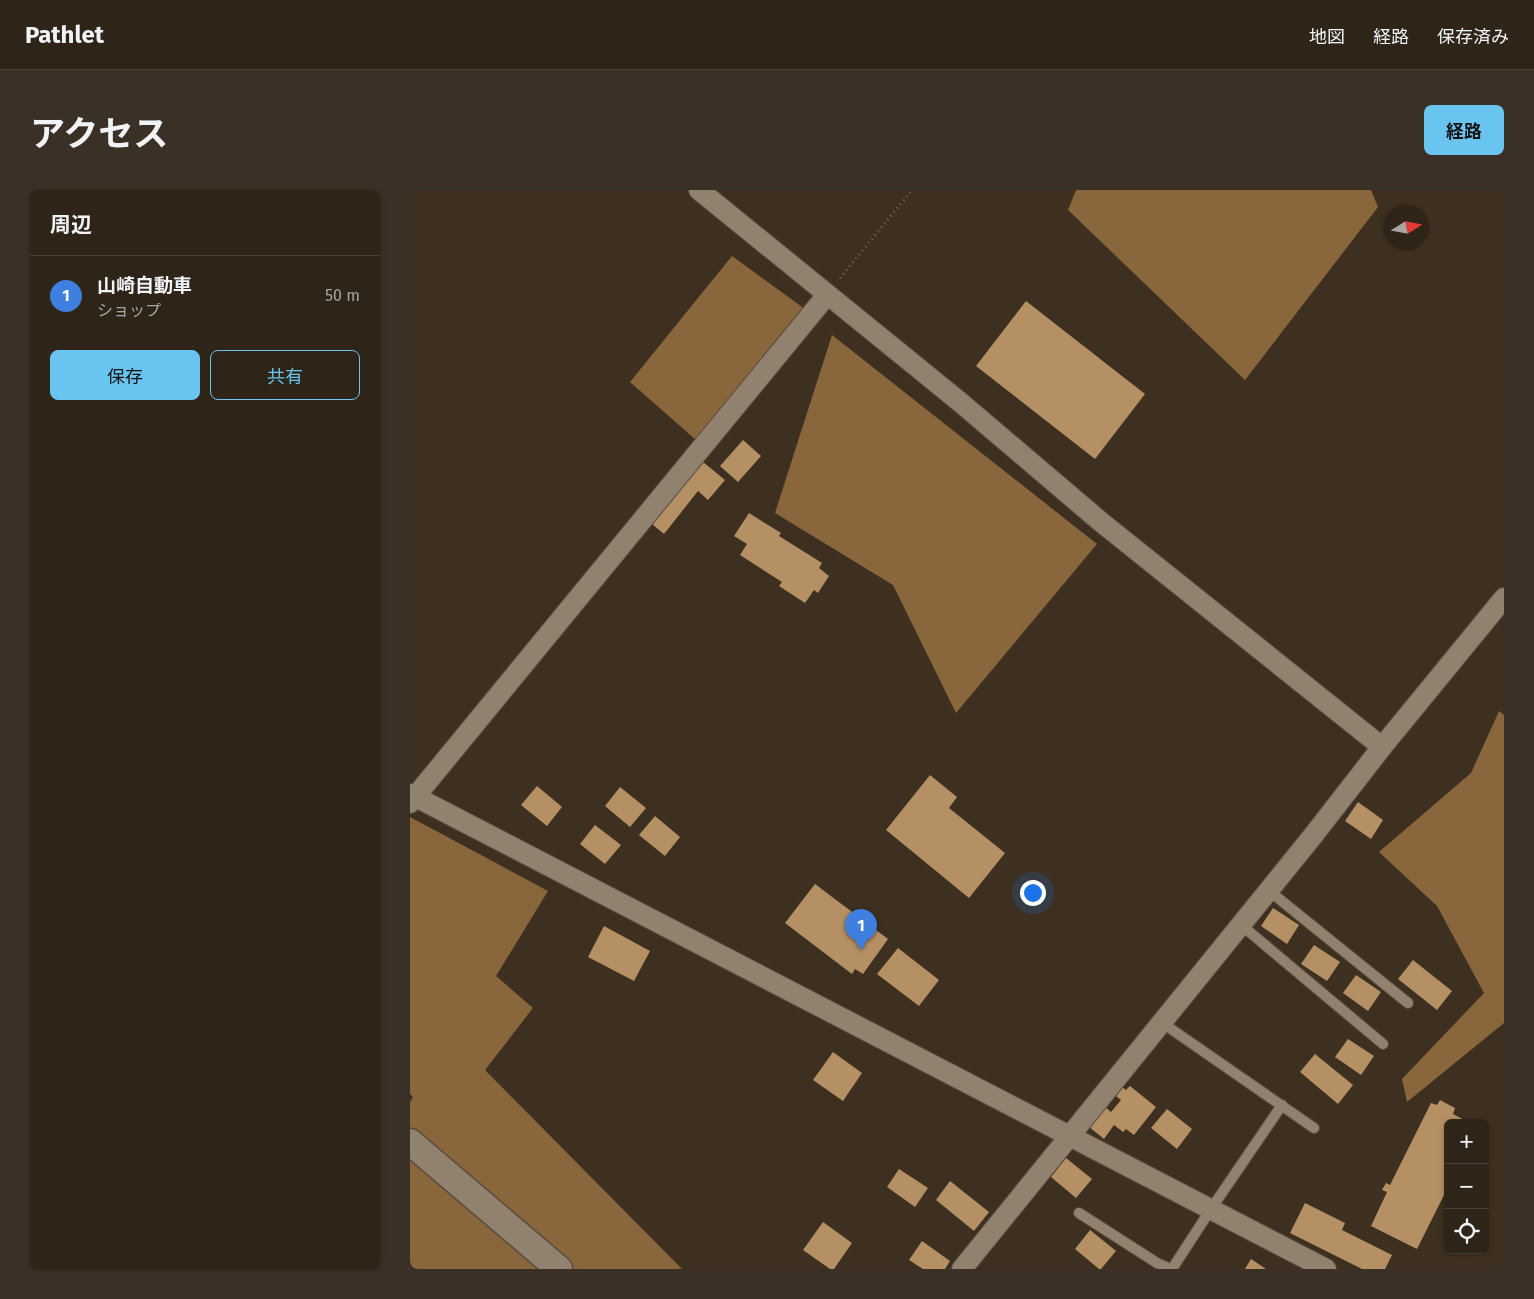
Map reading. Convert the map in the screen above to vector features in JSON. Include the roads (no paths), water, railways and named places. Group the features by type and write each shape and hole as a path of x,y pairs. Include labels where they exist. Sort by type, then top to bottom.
{"street":[{"path":"699,190 960,402 1100,522 1382,747"},
{"path":"826,295 412,798 1070,1135 1326,1269"},
{"path":"962,1269 1504,598"},
{"path":"410,1142 560,1269"}],"lane":[{"path":"1268,890 1408,1003"},
{"path":"1240,924 1383,1044"},
{"path":"1161,1022 1314,1128"},
{"path":"1080,1212 1157,1263 1171,1269 1282,1106"}],"place":[{"name":"山崎自動車","path":"861,950"}]}
